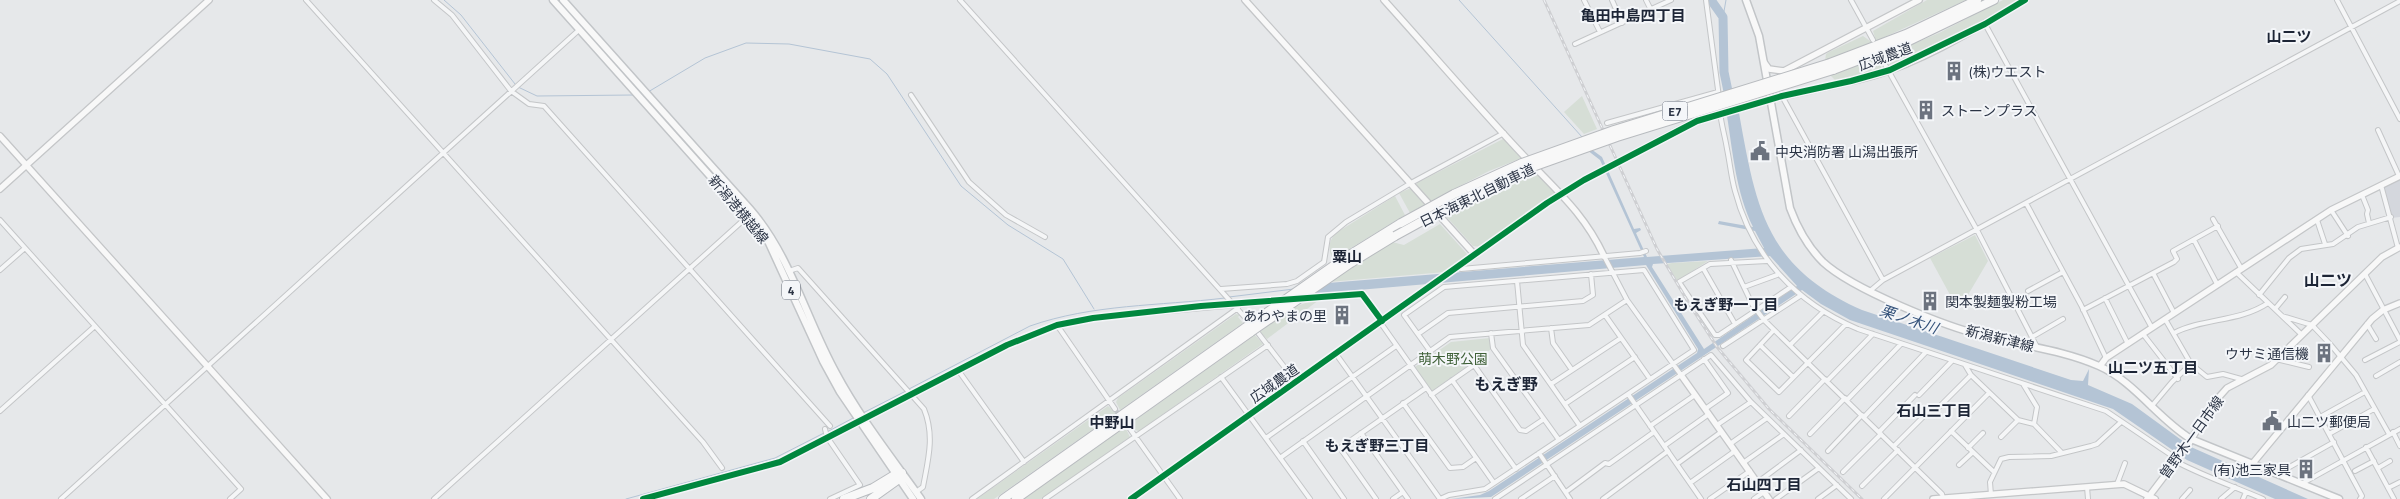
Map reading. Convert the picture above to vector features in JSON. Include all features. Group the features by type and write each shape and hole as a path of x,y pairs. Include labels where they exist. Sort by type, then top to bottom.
{"highway":[{"name":"日本海東北自動車道","path":"1832,67 1977,0"},
{"name":"日本海東北自動車道","path":"1016,499 1249,330 1343,259 1401,223 1525,166 1910,41 1994,0"},
{"name":"日本海東北自動車道","path":"1003,499 1249,330 1351,263 1456,198"},
{"path":"844,499 873,488 899,475"},
{"path":"871,499 899,475"}],"main road":[{"name":"新潟港横越線","path":"553,0 748,216 768,241 823,361 913,499"},
{"name":"新潟港横越線","path":"563,0 752,212 777,246 836,374 861,420"},
{"name":"新潟新津線","path":"1746,0 1754,18 1786,192 1795,222 1813,250 1836,273 1870,291 1963,330 2078,358 2100,366 2123,381 2189,442 2282,474 2338,499"},
{"name":"新潟港横越線","path":"899,475 921,499"}],"street":[{"path":"0,189 209,0"},
{"path":"306,0 704,442 722,468"},
{"path":"434,0 452,15 511,91 529,104 544,106 830,426"},
{"path":"960,0 1222,290 1296,382"},
{"path":"1245,0 1475,255 1584,180 1686,126 1722,113"},
{"path":"1384,0 1583,218 1627,300 1769,499"},
{"path":"1584,0 1600,32"},
{"path":"1612,0 1622,23"},
{"path":"1646,0 1651,10"},
{"path":"1574,44 1671,0"},
{"path":"1706,0 1718,92 1734,189 1747,225 1758,248 1777,274 1792,288 1823,312 1846,324 2106,411 2196,473 2263,499"},
{"path":"1851,0 1873,40"},
{"path":"1763,60 1770,69 1784,71 1919,0"},
{"name":"広域農道","path":"1722,113 1782,96 1851,81 1890,70 1985,24 2025,0"},
{"path":"2337,0 2400,117"},
{"path":"1870,291 1883,280 2400,1"},
{"path":"1985,24 2152,328"},
{"path":"61,499 580,29"},
{"path":"1884,61 1977,230 2037,348"},
{"path":"1607,123 1718,92"},
{"path":"911,94 969,182 1006,215 1045,238"},
{"path":"1782,96 1883,280"},
{"path":"2100,366 2106,358 2331,210 2400,176 2378,130"},
{"path":"1222,290 1287,284 1297,281 1324,262 1328,237 1346,222 1411,183 1504,133"},
{"path":"0,136 327,499"},
{"path":"2381,185 2399,248"},
{"path":"2362,194 2368,210 2366,214 2369,223"},
{"path":"2026,202 2106,358"},
{"path":"2331,210 2348,236"},
{"path":"434,499 748,216"},
{"path":"2260,295 2289,258 2301,249 2333,244 2348,236 2358,227 2391,217"},
{"path":"2213,219 2238,270 2260,295 2302,335"},
{"path":"0,220 241,489 230,499"},
{"path":"2317,220 2325,244"},
{"path":"2083,310 2174,262 2177,259 2173,252 2218,226"},
{"path":"2194,240 2218,284"},
{"path":"0,270 25,248"},
{"name":"曽野木一日市線","path":"2150,498 2189,442 2211,406 2227,388 2271,365 2382,257 2399,248"},
{"path":"1461,269 1646,251"},
{"name":"広域農道","path":"1132,499 1475,255"},
{"path":"1766,259 1710,264 1679,282 1715,335 1792,288"},
{"path":"1731,262 1756,311 1763,319 1946,498"},
{"path":"789,271 798,268 876,357 912,394 924,410 931,430 929,454 923,487 916,492"},
{"path":"1704,268 1735,324"},
{"path":"1336,354 1440,499 1449,495 1480,491 1494,483 1629,396 1650,379 1674,366 1694,350 1644,270 1612,271 1444,287 1404,315 1430,351"},
{"path":"2028,291 2063,272"},
{"path":"2153,273 2174,313"},
{"path":"1418,334 1448,313 1583,301 1593,295 1591,274"},
{"path":"1744,287 1777,274"},
{"path":"2365,274 2400,341 2365,360"},
{"path":"1517,281 1523,345 1580,426"},
{"path":"643,499 780,462 1007,345 1056,325 1093,318 1362,294 1396,346 1494,483"},
{"path":"1723,346 1799,294"},
{"path":"2275,309 2285,297"},
{"path":"2105,298 2128,344"},
{"path":"1280,458 1450,337 1589,325 1627,300"},
{"path":"2174,334 2187,326 2213,322 2260,308 2268,302"},
{"path":"2253,463 2367,324 2383,310 2400,303"},
{"path":"972,499 1110,401 1235,305"},
{"path":"1790,345 1823,312"},
{"path":"1605,316 1650,379"},
{"path":"2282,316 2312,325 2341,356 2356,375 2374,409 2400,446"},
{"path":"2032,337 2063,319"},
{"path":"2165,319 2192,364 2207,377 2223,374 2241,379"},
{"path":"1774,330 1746,360 1779,392 1846,324"},
{"path":"2367,324 2376,339"},
{"path":"1056,325 1115,409"},
{"path":"0,411 95,326"},
{"path":"1551,328 1553,343 1572,370"},
{"path":"1491,333 1493,348 1559,440"},
{"path":"1789,416 1873,334"},
{"path":"2143,334 2178,379"},
{"path":"1551,384 1621,338"},
{"path":"1810,434 1902,344"},
{"path":"1047,498 1268,345"},
{"path":"1760,345 1793,378"},
{"path":"1266,438 1396,346"},
{"path":"1828,451 1926,352"},
{"path":"1495,499 1711,355 1751,402 1851,499"},
{"path":"1565,404 1635,357"},
{"path":"1664,446 1728,393 1704,359"},
{"path":"2276,359 2309,367"},
{"path":"1843,472 1952,361"},
{"path":"2376,376 2400,362"},
{"path":"2151,407 2192,364"},
{"path":"1431,395 1474,365 1520,430 1526,431 1544,419"},
{"path":"1965,365 1971,375 2018,420 2034,424 2060,452"},
{"path":"958,370 1024,462"},
{"path":"1894,446 1931,409 1934,412 1971,375"},
{"path":"1221,377 1310,499"},
{"path":"1452,380 1516,469"},
{"path":"2023,384 2037,407 2034,424"},
{"path":"1376,499 1340,448 1426,388"},
{"path":"2320,417 2365,392"},
{"path":"1884,499 1989,393"},
{"path":"1650,426 1695,395"},
{"path":"2308,395 2362,496 2360,499"},
{"path":"1629,396 1701,499"},
{"path":"1717,425 1751,402"},
{"path":"1403,403 1450,468 1463,467 1476,458"},
{"path":"2329,434 2374,409"},
{"path":"1730,444 1767,418"},
{"path":"2001,437 2018,420"},
{"path":"1989,495 1990,482 2001,459 2009,457 2051,456 2060,452 2097,444 2121,422"},
{"path":"2303,483 2400,428"},
{"path":"825,429 827,437 860,484 830,499"},
{"path":"1130,429 1180,499"},
{"path":"1951,431 1994,472"},
{"path":"1562,499 1654,432"},
{"path":"1677,464 1722,432"},
{"path":"1361,433 1408,499"},
{"path":"1968,448 1982,433"},
{"path":"1743,463 1784,434"},
{"path":"1303,441 1344,499"},
{"path":"2282,474 2286,469 2334,442"},
{"path":"2366,447 2394,499"},
{"path":"1758,482 1801,450"},
{"path":"1862,486 1898,450"},
{"path":"1602,499 1668,451"},
{"path":"1690,483 1735,451"},
{"path":"1959,465 1972,452"},
{"path":"1540,455 1568,495"},
{"path":"2355,471 2374,461"},
{"path":"2378,468 2390,461"},
{"path":"2117,484 2125,463"},
{"path":"1776,499 1819,468"},
{"path":"1710,499 1750,472"},
{"path":"1521,499 1555,476"},
{"path":"2388,488 2400,482"},
{"path":"1933,499 2117,484 2129,485 2150,498"},
{"path":"1818,499 1837,485"},
{"path":"2087,487 2088,499"},
{"path":"2221,499 2235,487"},
{"path":"2182,499 2190,490"},
{"path":"1393,499 1403,492"},
{"path":"1754,499 1764,492"},
{"path":"2243,499 2246,492"},
{"path":"1842,499 1847,495"},
{"path":"1980,499 1989,495"}],"shaded area":[{"path":"2400,179 2400,217 2391,218 2383,188"}],"green space":[{"path":"1927,0 1966,0 1876,41 1873,31"},
{"path":"2003,0 2023,0 1954,39 1935,46 1896,66 1890,66 1883,57 1939,33"},
{"path":"1863,36 1873,43 1825,61 1826,54 1829,52"},
{"path":"1881,58 1886,66 1882,66 1878,73 1837,82 1830,75"},
{"path":"1582,96 1597,129 1584,134 1564,112"},
{"path":"1505,138 1522,158 1489,171 1431,201 1417,186 1417,183"},
{"path":"1533,171 1557,193 1481,247 1473,246 1444,214 1459,204"},
{"path":"1411,188 1426,204 1410,213 1399,193"},
{"path":"1395,196 1405,215 1333,259 1330,246 1331,239 1336,233"},
{"path":"1440,224 1467,254 1466,258 1445,272 1329,282 1392,242 1404,245"},
{"path":"1975,235 1988,261 1965,300 1955,304 1930,258"},
{"path":"1708,261 1677,281 1667,264 1672,263"},
{"path":"1319,300 1267,339 1260,332 1295,307"},
{"path":"1236,314 1240,315 1238,317 1243,323 1120,410 1116,402 1118,398"},
{"path":"1255,335 1263,344 1139,431 1135,430 1130,424"},
{"name":"萌木野公園","path":"1490,338 1490,350 1432,391 1415,367 1451,342"},
{"path":"1108,406 1116,413 994,499 977,499"},
{"path":"1125,427 1130,437 1041,499 1024,499"}],"water":[{"path":"1739,113 1752,177 1770,231 1785,254 1804,274 1830,293 1862,310 2071,380 2083,381 2089,369 2088,385 2132,404 2191,447 2308,499 2275,499 2187,460 2113,409 1850,320 1821,304 1802,290 1491,497 1451,499 1480,495 1489,491 1697,353 1698,349 1646,265 1312,294 1328,283 1644,257 1600,160 1587,150 1591,149 1602,157 1634,229 1640,228 1641,230 1636,233 1647,257 1764,248 1755,231 1718,224 1719,221 1753,227 1739,187 1727,116","holes":["1770,256 1797,286 1704,349 1652,267 1653,264"]}],"waterway":[{"path":"444,0 461,15 515,84"},
{"path":"1459,0 1582,137"},
{"name":"栗ノ木川","path":"1711,0 1723,17 1724,72 1735,125"},
{"path":"1723,17 1726,0"},
{"path":"648,92 705,58 746,43 789,44 870,59 887,74 961,186 1008,225 1063,259 1094,309"},
{"path":"518,87 537,96 634,95"},
{"path":"1229,297 1294,289"},
{"path":"909,389 1030,326 1054,319 1078,313 1126,307 1225,298"},
{"path":"863,413 906,391"},
{"path":"827,432 855,417"},
{"path":"626,499 775,458 824,433"}],"tunnel":[{"path":"1115,409 1130,429"}],"railway":[{"path":"1544,0 1657,249 1688,302 1717,347 1769,409 1862,499"}],"cycle path":[{"path":"1131,499 1547,203 1584,180 1697,121 1782,96 1851,81 1890,70 1985,24 2025,0"},
{"path":"643,499 780,462 1007,345 1057,325 1093,318 1201,306 1362,294 1382,321"}],"place":[{"name":"(株)ウエスト","path":"1954,71"},
{"name":"ストーンプラス","path":"1926,110"},
{"name":"中央消防署 山潟出張所","path":"1760,151"},
{"name":"関本製麺製粉工場","path":"1930,301"},
{"name":"あわやまの里","path":"1342,315"},
{"name":"ウサミ通信機","path":"2324,353"},
{"name":"山二ツ郵便局","path":"2272,421"},
{"name":"(有)池三家具","path":"2306,469"}],"district":[{"name":"亀田中島四丁目","path":"1633,15"},
{"name":"山二ツ","path":"2289,36"},
{"name":"粟山","path":"1347,256"},
{"name":"山二ツ","path":"2328,280"},
{"name":"もえぎ野一丁目","path":"1726,304"},
{"name":"山二ツ五丁目","path":"2153,367"},
{"name":"もえぎ野","path":"1506,384"},
{"name":"石山三丁目","path":"1934,410"},
{"name":"中野山","path":"1112,422"},
{"name":"もえぎ野三丁目","path":"1377,445"},
{"name":"石山四丁目","path":"1764,484"}]}
